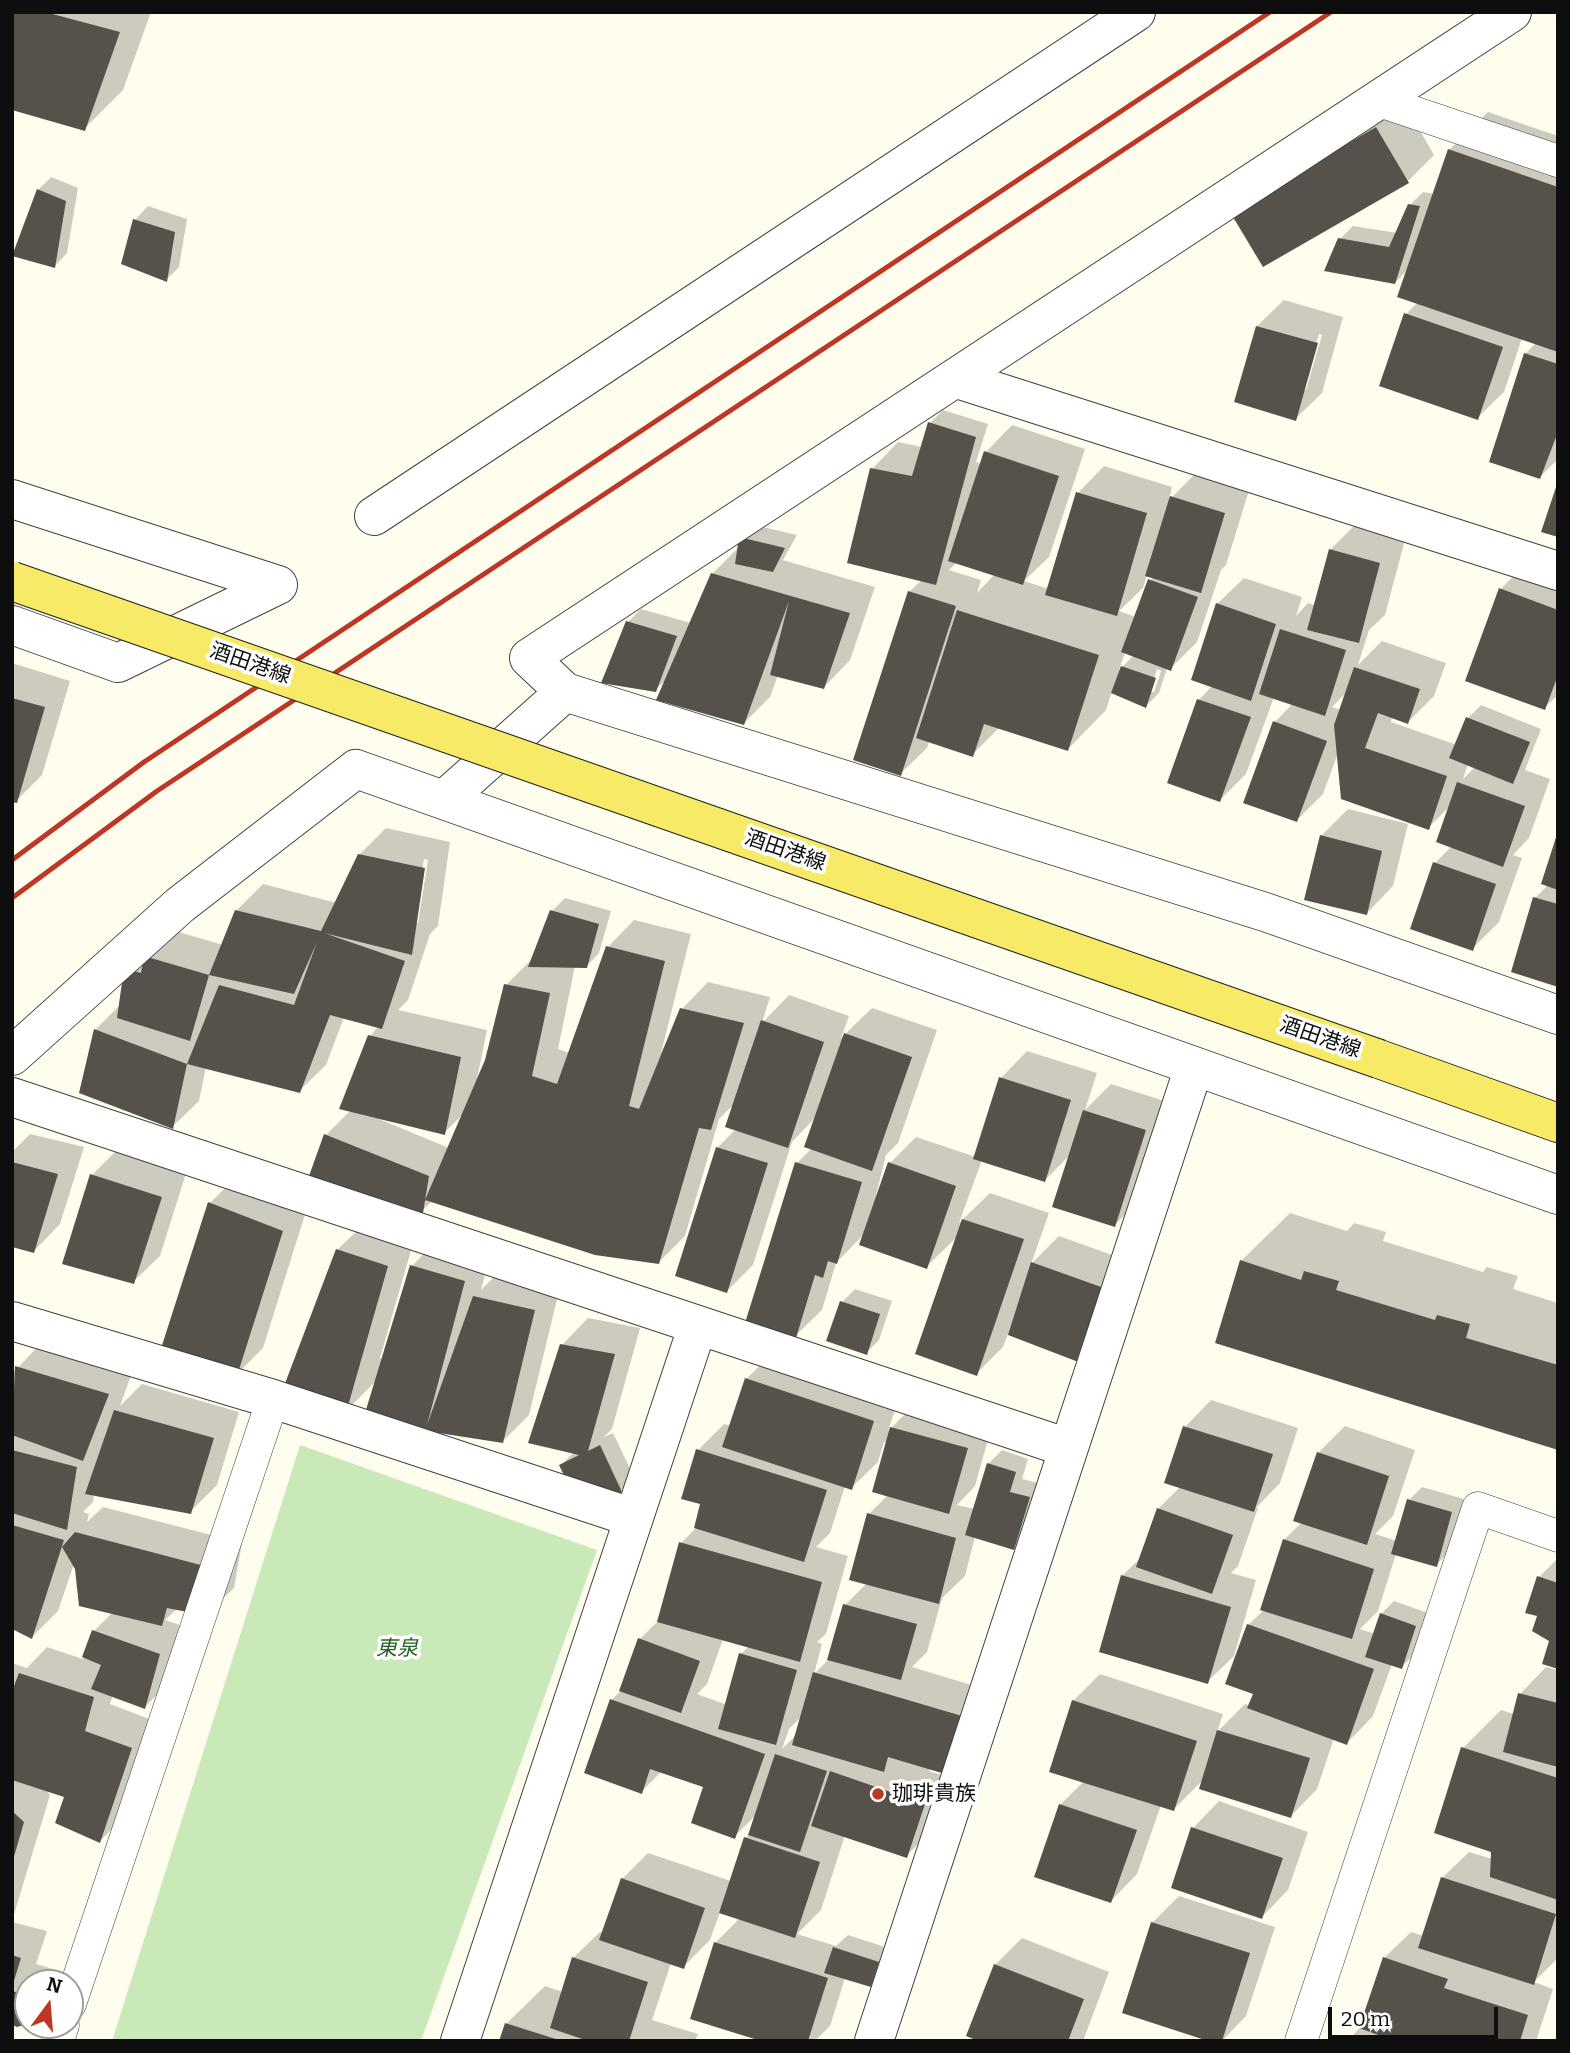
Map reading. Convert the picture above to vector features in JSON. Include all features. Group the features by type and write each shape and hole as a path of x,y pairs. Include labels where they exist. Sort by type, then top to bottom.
{"main road":[{"name":"酒田港線","path":"12,581 1558,1123"}],"street":[{"path":"374,516 1136,12"},
{"path":"1512,12 957,379 528,657 565,692 1265,912 1558,1015"},
{"path":"957,379 1558,571"},
{"path":"12,499 278,585 118,663 12,625"},
{"path":"445,799 565,692"},
{"path":"12,1056 180,905 356,769 1558,1195"},
{"path":"874,2041 1194,1067"},
{"path":"12,1097 1069,1448"},
{"path":"12,1321 273,1399 634,1518"},
{"path":"460,2041 698,1325"}],"lane":[{"path":"1380,101 1558,161"},
{"path":"82,1969 273,1399"},
{"path":"1301,2041 1478,1508 1558,1536"}],"green space":[{"name":"東泉","path":"300,1445 597,1550 421,2041 112,2041"}],"building":[{"path":"12,12 45,12 120,32 85,131 12,110"},
{"path":"1376,127 1409,183 1263,267 1230,212"},
{"path":"1448,149 1558,187 1558,352 1397,297"},
{"path":"37,189 66,201 55,268 12,256"},
{"path":"1408,204 1420,206 1395,284 1324,271 1338,238 1389,247"},
{"path":"133,219 175,232 167,282 121,264"},
{"path":"1404,313 1503,347 1478,420 1379,386"},
{"path":"1256,326 1318,343 1296,421 1234,402"},
{"path":"1524,353 1558,364 1558,432 1540,479 1489,462"},
{"path":"928,422 976,437 936,585 847,563 870,468 912,476"},
{"path":"984,451 1059,476 1023,585 948,561"},
{"path":"1558,484 1558,537 1541,532"},
{"path":"1076,492 1147,513 1117,616 1045,595"},
{"path":"1170,496 1225,513 1201,593 1145,576"},
{"path":"739,537 785,548 773,572 735,564"},
{"path":"1329,549 1380,563 1359,643 1307,630"},
{"path":"711,573 850,613 824,689 770,675 789,601 744,725 656,700"},
{"path":"1148,579 1198,597 1171,671 1121,652"},
{"path":"1499,588 1558,610 1558,675 1545,710 1465,681"},
{"path":"908,591 956,606 901,776 853,760"},
{"path":"1216,603 1276,624 1251,701 1191,680"},
{"path":"957,610 1099,655 1068,751 984,724 973,757 916,738"},
{"path":"626,621 677,636 656,692 601,683"},
{"path":"1280,629 1346,650 1325,716 1259,694"},
{"path":"1121,666 1156,678 1146,708 1111,693"},
{"path":"1354,667 1420,689 1408,724 1378,713 1365,748 1447,776 1429,830 1341,799 1334,725"},
{"path":"12,698 45,707 17,803 12,802"},
{"path":"1197,699 1251,717 1220,802 1167,783"},
{"path":"1466,717 1530,742 1513,784 1449,758"},
{"path":"1273,721 1327,741 1297,822 1243,803"},
{"path":"1457,782 1525,806 1503,867 1436,842"},
{"path":"1558,831 1558,890 1541,884"},
{"path":"1320,835 1382,851 1367,915 1304,900"},
{"path":"358,854 425,868 412,955 324,933 405,961 382,1029 330,1015 300,1093 187,1064 219,985 294,1005 317,942 294,994 209,975 235,910 321,931"},
{"path":"1433,862 1496,884 1473,951 1410,929"},
{"path":"1533,897 1558,904 1558,987 1511,972"},
{"path":"550,910 599,924 587,968 528,967"},
{"path":"606,946 665,961 629,1106 639,1109 680,1008 744,1023 711,1130 699,1128 659,1264 595,1255 425,1200 485,1060 504,984 550,993 532,1076 557,1084"},
{"path":"144,956 209,975 190,1041 117,1018 124,968 141,973"},
{"path":"761,1020 824,1042 788,1148 725,1127"},
{"path":"94,1029 187,1064 173,1129 79,1093"},
{"path":"844,1033 912,1057 872,1171 804,1147"},
{"path":"368,1035 461,1057 445,1135 339,1109"},
{"path":"999,1077 1071,1100 1045,1182 973,1159"},
{"path":"1083,1110 1146,1130 1115,1227 1052,1207"},
{"path":"324,1134 429,1176 423,1213 309,1176"},
{"path":"716,1147 768,1163 727,1293 675,1276"},
{"path":"12,1162 58,1174 34,1253 12,1247"},
{"path":"795,1162 862,1182 837,1264 828,1261 823,1278 815,1275 796,1338 745,1323"},
{"path":"888,1162 956,1186 927,1269 859,1245"},
{"path":"90,1174 162,1197 134,1284 62,1264"},
{"path":"208,1202 283,1231 237,1376 156,1364"},
{"path":"962,1219 1024,1239 977,1376 915,1354"},
{"path":"336,1249 388,1266 346,1413 281,1394"},
{"path":"1240,1260 1301,1280 1304,1271 1339,1281 1336,1290 1435,1320 1437,1315 1470,1324 1466,1338 1558,1365 1558,1450 1215,1343"},
{"path":"1031,1262 1104,1288 1081,1363 1008,1335"},
{"path":"410,1265 465,1281 427,1425 473,1296 535,1310 503,1443 426,1431 365,1413"},
{"path":"840,1301 880,1314 867,1355 826,1341"},
{"path":"560,1344 615,1354 588,1451 600,1445 622,1492 582,1512 559,1465 579,1455 528,1443"},
{"path":"15,1366 109,1394 83,1461 12,1435"},
{"path":"745,1378 874,1421 852,1490 722,1447"},
{"path":"114,1410 214,1438 191,1514 85,1494"},
{"path":"1183,1426 1273,1454 1254,1512 1164,1483"},
{"path":"890,1427 968,1448 949,1514 872,1492"},
{"path":"696,1449 827,1490 804,1562 694,1528 700,1504 681,1499"},
{"path":"12,1450 77,1467 67,1530 12,1513"},
{"path":"1317,1452 1389,1476 1367,1545 1293,1521"},
{"path":"987,1463 1016,1472 1010,1492 1030,1497 1014,1550 965,1535"},
{"path":"1407,1499 1452,1512 1437,1567 1391,1554"},
{"path":"1157,1508 1233,1535 1212,1594 1136,1567"},
{"path":"867,1513 956,1538 939,1604 849,1580"},
{"path":"12,1525 64,1540 32,1639 12,1629"},
{"path":"75,1532 216,1569 208,1616 167,1608 162,1626 79,1606 75,1569 62,1547"},
{"path":"1283,1539 1374,1569 1352,1639 1260,1610"},
{"path":"679,1542 822,1582 800,1662 657,1622"},
{"path":"1121,1575 1231,1607 1208,1684 1099,1652"},
{"path":"1537,1576 1558,1583 1558,1669 1542,1664 1549,1641 1532,1631 1537,1616 1525,1613"},
{"path":"843,1604 917,1624 901,1680 827,1660"},
{"path":"1380,1613 1416,1626 1402,1669 1365,1657"},
{"path":"1247,1624 1374,1669 1347,1745 1247,1708 1253,1694 1225,1684"},
{"path":"92,1630 160,1654 145,1709 91,1689 101,1665 82,1657"},
{"path":"638,1638 700,1661 681,1713 619,1691"},
{"path":"739,1653 797,1670 776,1745 718,1729"},
{"path":"813,1672 962,1716 945,1774 888,1757 884,1772 792,1745"},
{"path":"19,1673 94,1697 85,1731 132,1748 100,1843 55,1823 64,1797 12,1780 12,1691"},
{"path":"1518,1693 1558,1703 1558,1767 1503,1752"},
{"path":"610,1699 765,1754 735,1839 691,1823 703,1787 650,1769 642,1794 584,1773"},
{"path":"1072,1700 1197,1741 1174,1811 1049,1772"},
{"path":"1217,1730 1310,1758 1291,1818 1199,1789"},
{"path":"1461,1747 1558,1778 1558,1900 1490,1877 1491,1852 1434,1833"},
{"path":"775,1754 827,1771 800,1852 748,1835"},
{"path":"830,1771 925,1804 907,1858 811,1826"},
{"path":"1059,1804 1137,1830 1111,1903 1034,1877"},
{"path":"12,1811 24,1822 13,1860 12,1860"},
{"path":"1191,1827 1283,1858 1262,1919 1171,1888"},
{"path":"744,1837 820,1862 795,1938 719,1913"},
{"path":"1441,1877 1556,1914 1534,1985 1418,1948"},
{"path":"621,1878 705,1908 684,1969 599,1940"},
{"path":"1151,1922 1250,1953 1222,2041 1208,2041 1122,2013"},
{"path":"714,1942 828,1978 808,2041 761,2041 690,2019"},
{"path":"833,1947 879,1962 871,1987 824,1973"},
{"path":"12,1955 21,1958 18,1969 14,1969 12,1983"},
{"path":"572,1957 648,1982 629,2041 588,2041 550,2028"},
{"path":"1383,1957 1448,1979 1444,1988 1528,2015 1520,2041 1395,2041 1359,2028"},
{"path":"994,1964 1084,1999 1068,2041 978,2041 966,2036"},
{"path":"12,1991 14,2026 12,2025"},
{"path":"505,2023 559,2040 499,2041"}],"railway":[{"path":"12,860 144,762 1270,12"},
{"path":"12,898 157,791 1331,12"}],"place":[{"name":"珈琲貴族","path":"878,1794"}]}
